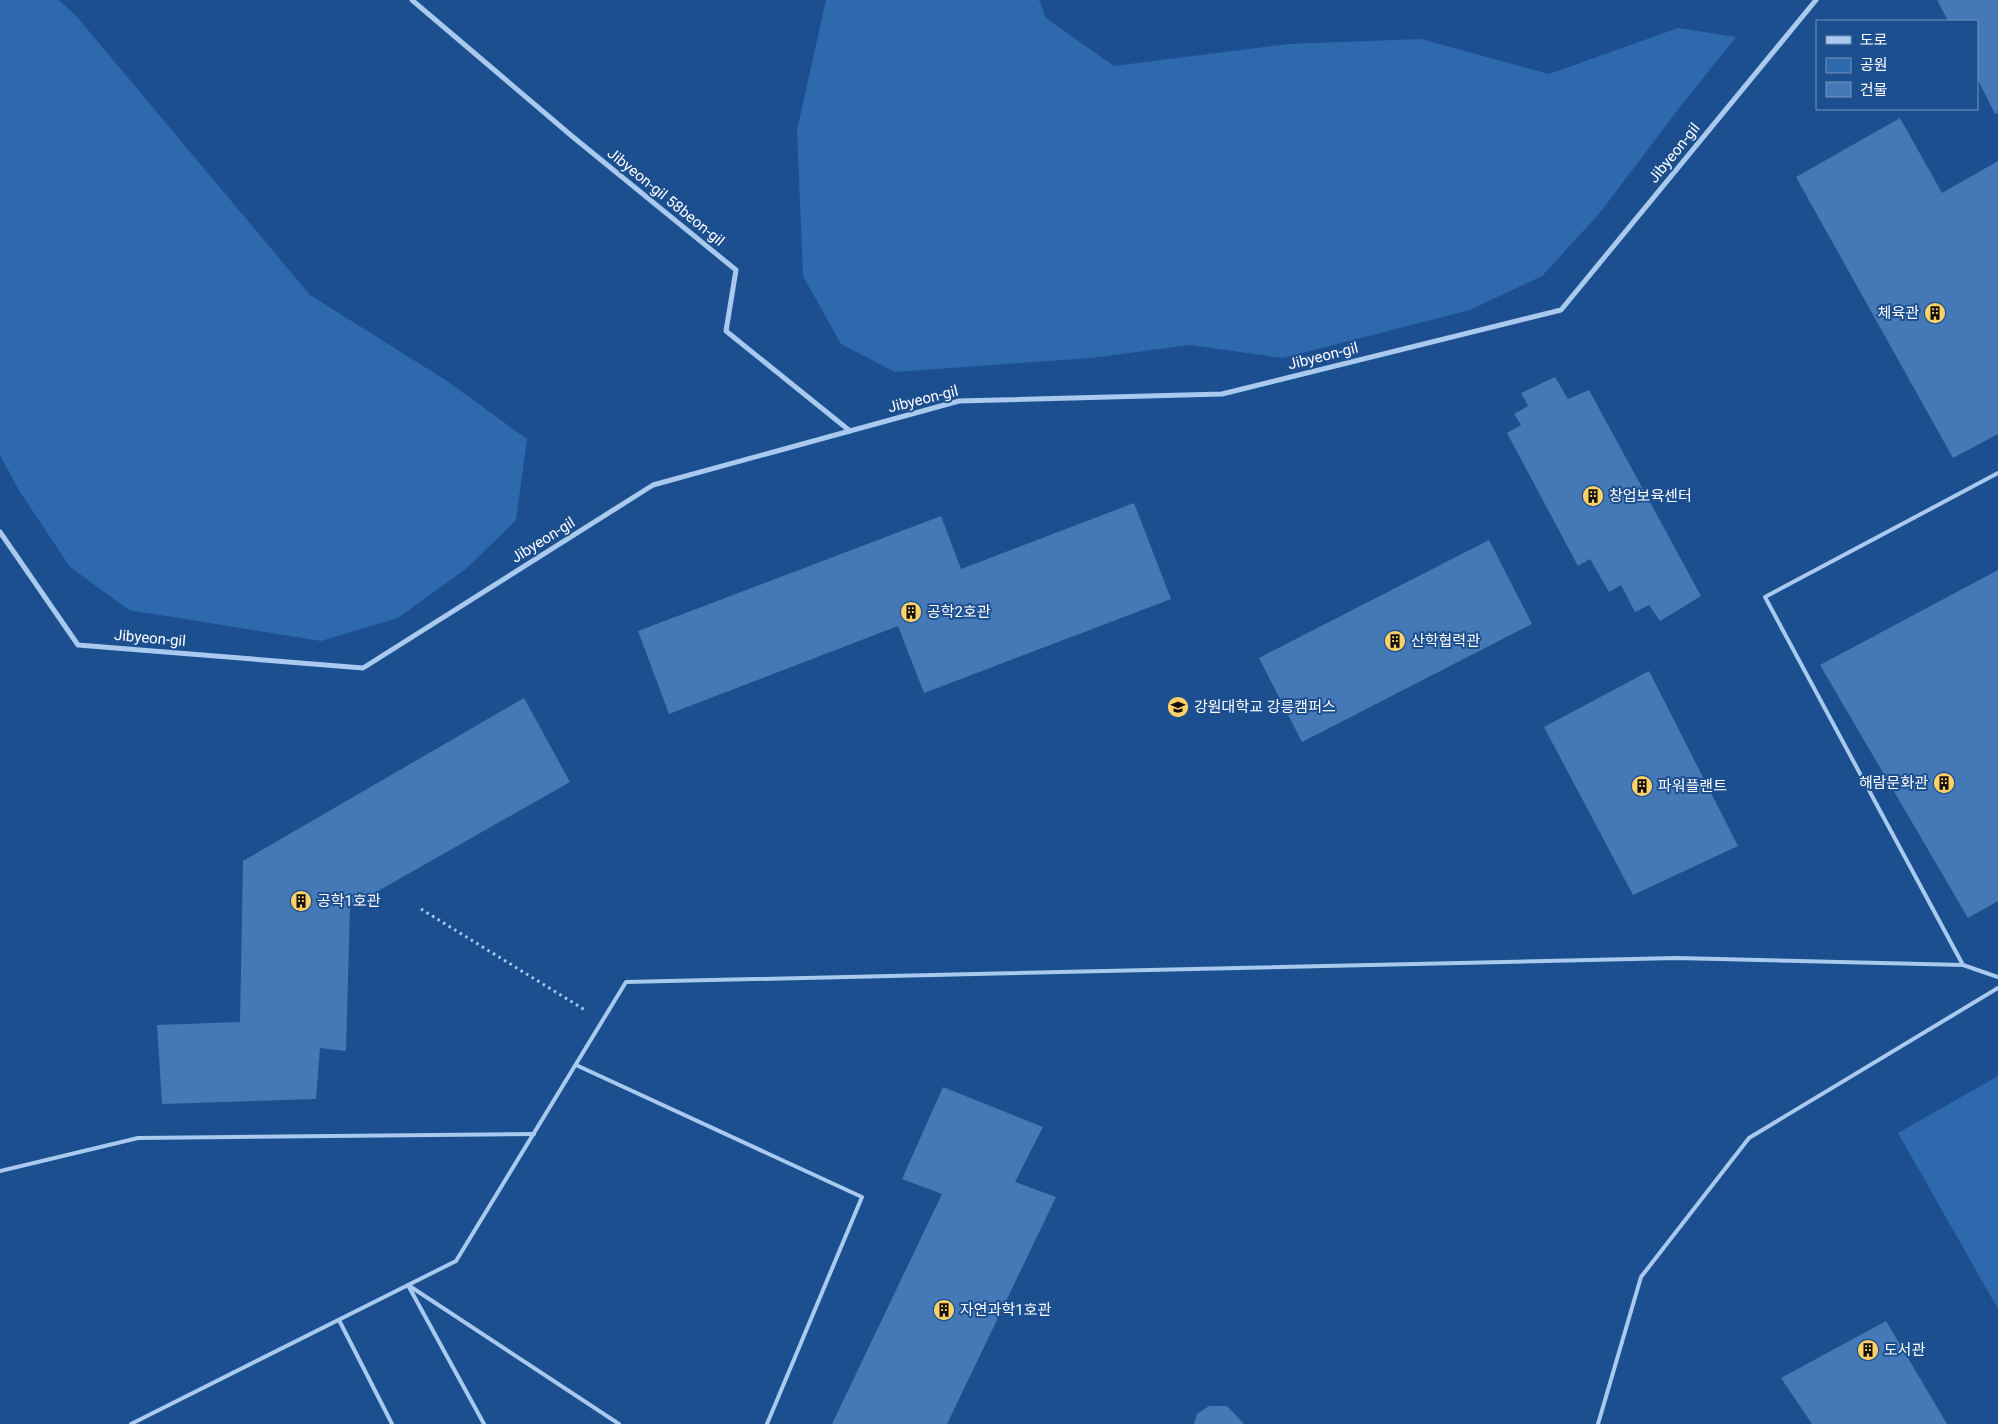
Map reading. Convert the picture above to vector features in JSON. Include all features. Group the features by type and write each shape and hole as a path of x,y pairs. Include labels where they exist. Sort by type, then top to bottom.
{"street":[{"name":"Jibyeon-gil 58beon-gil","path":"412,0 573,137 736,270 726,331 850,431"},
{"name":"Jibyeon-gil","path":"0,532 78,644 364,668 653,485 959,401 1222,394 1561,310 1816,0"}],"lane":[{"path":"1963,965 1765,598 1998,474"},
{"path":"132,1424 456,1262 626,982 1676,958 1963,965 1998,977"},
{"path":"1598,1424 1641,1277 1749,1138 1998,988"},
{"path":"576,1065 862,1197 766,1424"},
{"path":"0,1171 138,1138 534,1134"},
{"path":"408,1285 484,1424"},
{"path":"408,1285 619,1424"},
{"path":"339,1320 392,1424"}],"path":[{"path":"421,909 602,1021"}],"green space":[{"path":"0,0 59,0 77,17 310,295 447,381 527,439 516,520 467,568 398,618 321,641 129,610 70,567 20,492 0,455"},
{"path":"826,0 1039,0 1046,18 1114,66 1288,44 1421,39 1549,74 1678,28 1736,37 1599,214 1542,276 1470,310 1283,358 1190,345 1091,358 895,372 841,344 803,276 797,130"},
{"path":"1998,1076 1998,1309 1898,1133"}],"building":[{"path":"1937,0 1998,0 1998,113 1995,114 1978,80 1978,20 1947,20"},
{"name":"체육관","path":"1900,118 1942,193 1998,161 1998,434 1953,458 1796,177"},
{"name":"창업보육센터","path":"1555,377 1568,399 1589,390 1701,596 1660,621 1649,605 1635,612 1621,585 1609,592 1590,559 1578,566 1507,433 1521,425 1514,414 1528,406 1521,393"},
{"name":"공학2호관","path":"1134,503 1171,599 924,693 898,626 669,714 638,631 941,516 961,569"},
{"name":"산학협력관","path":"1489,540 1532,624 1302,742 1259,658"},
{"name":"해람문화관","path":"1998,570 1998,901 1968,918 1820,665"},
{"name":"파워플랜트","path":"1649,671 1738,846 1633,895 1544,727"},
{"name":"공학1호관","path":"524,698 570,782 350,907 346,1051 320,1048 316,1099 162,1104 157,1025 240,1022 243,861"},
{"name":"자연과학1호관","path":"943,1087 1043,1127 1015,1182 1056,1197 947,1424 832,1424 942,1194 902,1179"},
{"name":"도서관","path":"1886,1321 1947,1424 1812,1424 1781,1378"},
{"path":"1209,1406 1227,1406 1244,1424 1194,1424 1197,1414"}],"place":[{"name":"체육관","path":"1935,313"},
{"name":"창업보육센터","path":"1593,496"},
{"name":"공학2호관","path":"911,612"},
{"name":"산학협력관","path":"1395,641"},
{"name":"강원대학교 강릉캠퍼스","path":"1178,707"},
{"name":"해람문화관","path":"1944,783"},
{"name":"파워플랜트","path":"1642,786"},
{"name":"공학1호관","path":"301,901"},
{"name":"자연과학1호관","path":"944,1310"},
{"name":"도서관","path":"1868,1350"}]}
